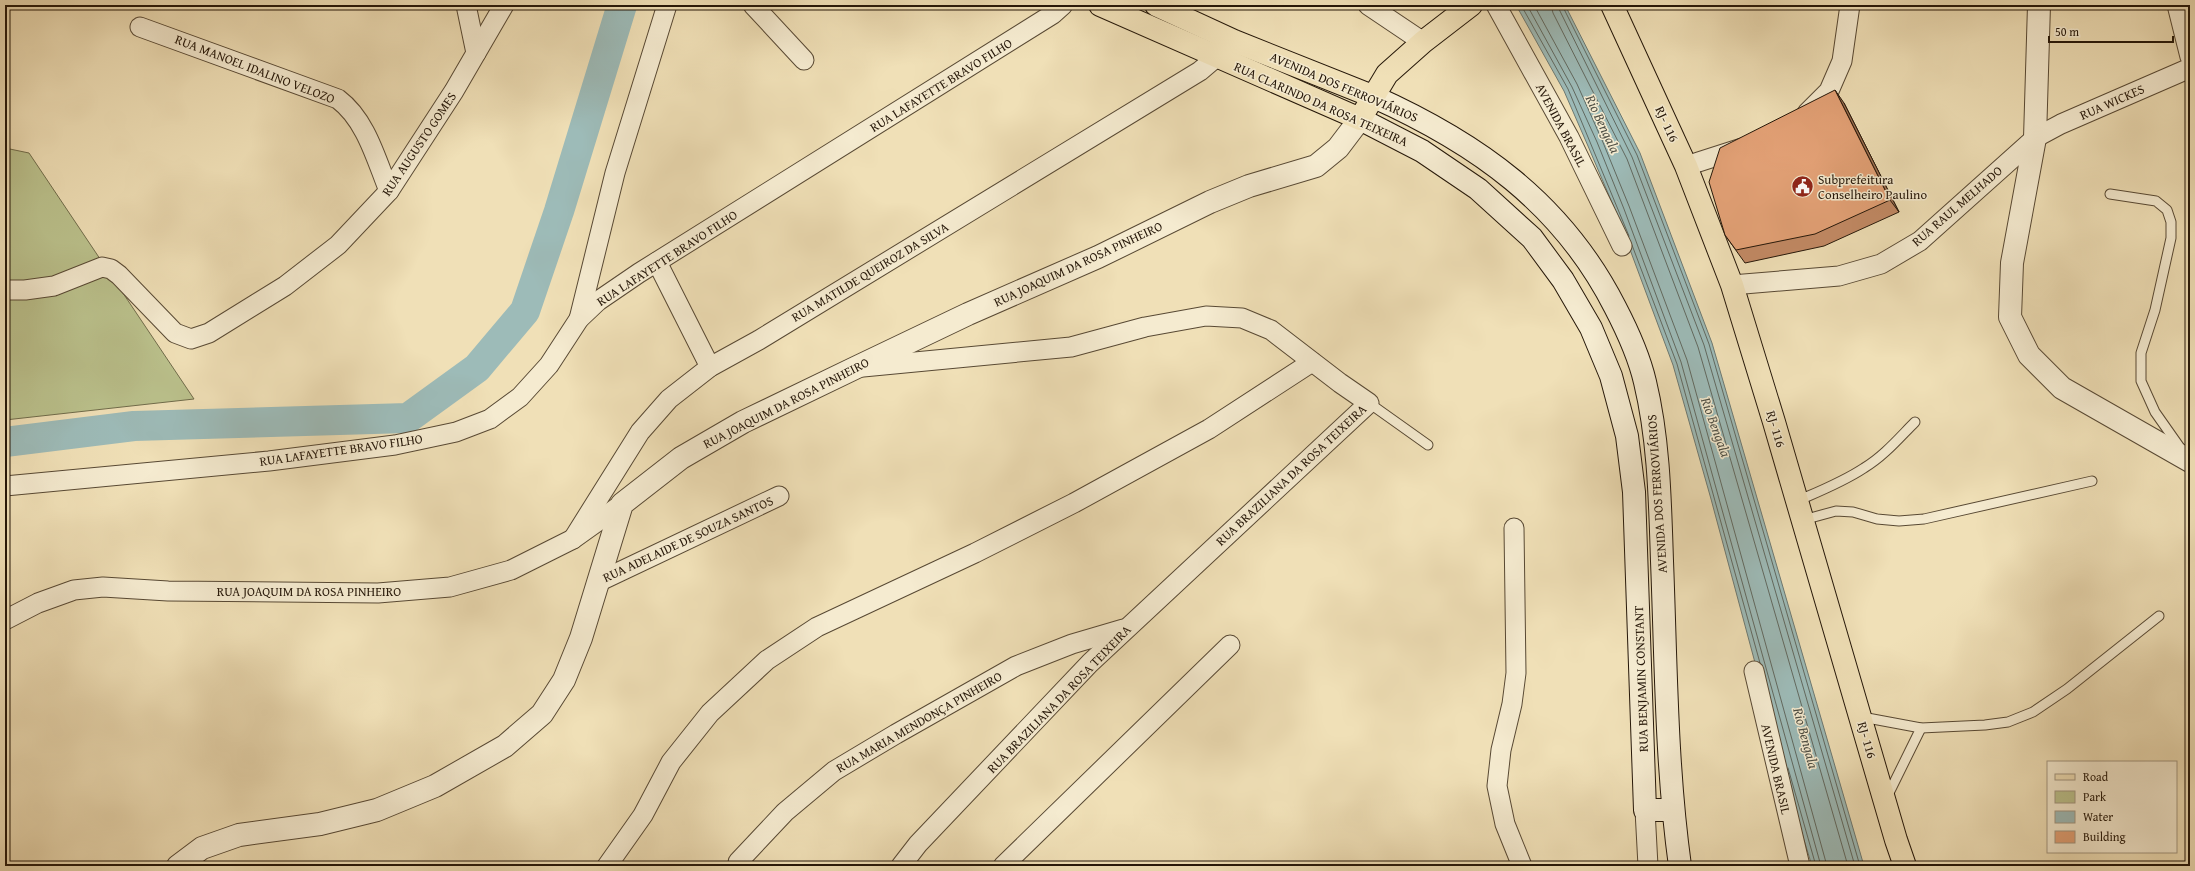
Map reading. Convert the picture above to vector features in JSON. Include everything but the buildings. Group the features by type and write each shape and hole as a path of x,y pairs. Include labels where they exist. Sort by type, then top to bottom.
{"main road":[{"name":"RUA CLARINDO DA ROSA TEIXEIRA","path":"1100,5 1360,119"},
{"name":"AVENIDA DOS FERROVIÁRIOS","path":"1156,5 1234,40 1372,96"},
{"path":"1360,119 1372,96 1387,74 1423,42 1471,5"},
{"name":"RJ- 116","path":"1612,5 1686,166 1732,285 1800,511 1884,801 1905,866"}],"street":[{"path":"466,5 476,53"},
{"name":"RUA AUGUSTO GOMES","path":"5,290 25,290 54,286 102,267 111,269 175,332 191,339 209,333 285,286 338,245 389,191 454,92 504,5"},
{"path":"579,319 615,173 667,5"},
{"path":"753,5 804,60"},
{"name":"RUA LAFAYETTE BRAVO FILHO","path":"5,486 269,461 395,445 456,432 490,420 520,397 549,365 579,319 598,301 657,262 1053,14 1063,5"},
{"path":"1368,5 1423,42"},
{"name":"AVENIDA BRASIL","path":"1496,5 1569,137 1622,246"},
{"path":"1791,124 1803,117 1829,91 1842,61 1850,5"},
{"path":"2039,5 2035,138 2012,263 2010,318 2029,355 2062,388 2189,460"},
{"path":"2177,5 2190,57"},
{"name":"RUA MANOEL IDALINO VELOZO","path":"140,26 338,99 350,108 359,121 389,191"},
{"name":"RUA MATILDE QUEIROZ DA SILVA","path":"572,539 640,432 668,399 710,367 847,286 1200,71 1234,40"},
{"name":"RUA WICKES","path":"2035,138 2061,124 2190,68"},
{"name":"AVENIDA DOS FERROVIÁRIOS","path":"1372,96 1416,117 1452,138 1491,163 1523,187 1550,213 1582,252 1604,286 1626,329 1645,380 1653,425 1660,503 1672,810 1680,866"},
{"name":"RUA JOAQUIM DA ROSA PINHEIRO","path":"5,620 38,604 74,590 103,587 168,591 370,593 450,587 511,570 572,539 622,504 681,458 743,422 968,314 1098,257 1210,202 1248,186 1316,166 1338,148 1360,119"},
{"name":"RUA CLARINDO DA ROSA TEIXEIRA","path":"1360,119 1422,151 1472,185 1532,238 1563,280 1591,328 1611,376 1627,436 1634,492"},
{"name":"RUA RAUL MELHADO","path":"1732,285 1839,276 1881,264 1920,241 2035,138"},
{"path":"1686,166 1759,142"},
{"path":"657,262 710,367"},
{"name":"RUA BRAZILIANA DA ROSA TEIXEIRA","path":"855,368 1071,347 1145,327 1206,316 1242,318 1271,330 1369,403 1090,663 918,844 901,866"},
{"path":"606,866 643,815 671,762 710,713 767,660 817,627 975,553 1074,503 1195,437 1312,362"},
{"name":"RUA BENJAMIN CONSTANT","path":"1634,492 1648,866"},
{"name":"RUA ADELAIDE DE SOUZA SANTOS","path":"598,582 779,496"},
{"path":"178,866 202,848 239,835 320,824 377,810 435,786 505,746 542,714 564,680 580,638 622,504"},
{"path":"1514,528 1516,673 1512,704 1501,750 1497,786 1505,824 1522,866"},
{"name":"RUA MARIA MENDONÇA PINHEIRO","path":"738,862 785,812 834,771 1016,666 1072,644 1128,628"},
{"path":"1003,866 1230,645"},
{"name":"AVENIDA BRASIL","path":"1754,671 1800,866"},
{"path":"1645,810 1672,810"}],"lane":[{"path":"2110,194 2156,201 2167,210 2171,222 2171,238 2156,310 2141,353 2141,381 2155,412 2189,460"},
{"path":"1369,403 1428,445"},
{"path":"1800,511 1841,482 1865,468 1890,448 1915,422"},
{"path":"1800,511 1853,512 1877,519 1899,521 1924,519 2092,481"},
{"path":"1860,717 1921,728 1985,725 2008,722 2033,712 2067,689 2159,616"},
{"path":"1884,801 1921,728"}],"green space":[{"path":"5,148 29,153 194,399 5,420"}],"water":[{"name":"Rio Bengala","path":"1516,5 1565,5 1640,153 1712,343 1864,866 1812,866 1793,804 1711,499 1673,365 1616,212 1588,146 1564,91"}],"waterway":[{"path":"5,442 134,426 408,418 477,368 525,311 559,211 622,5"}],"place":[{"name":"Subprefeitura Conselheiro Paulino","path":"1803,186"}]}
